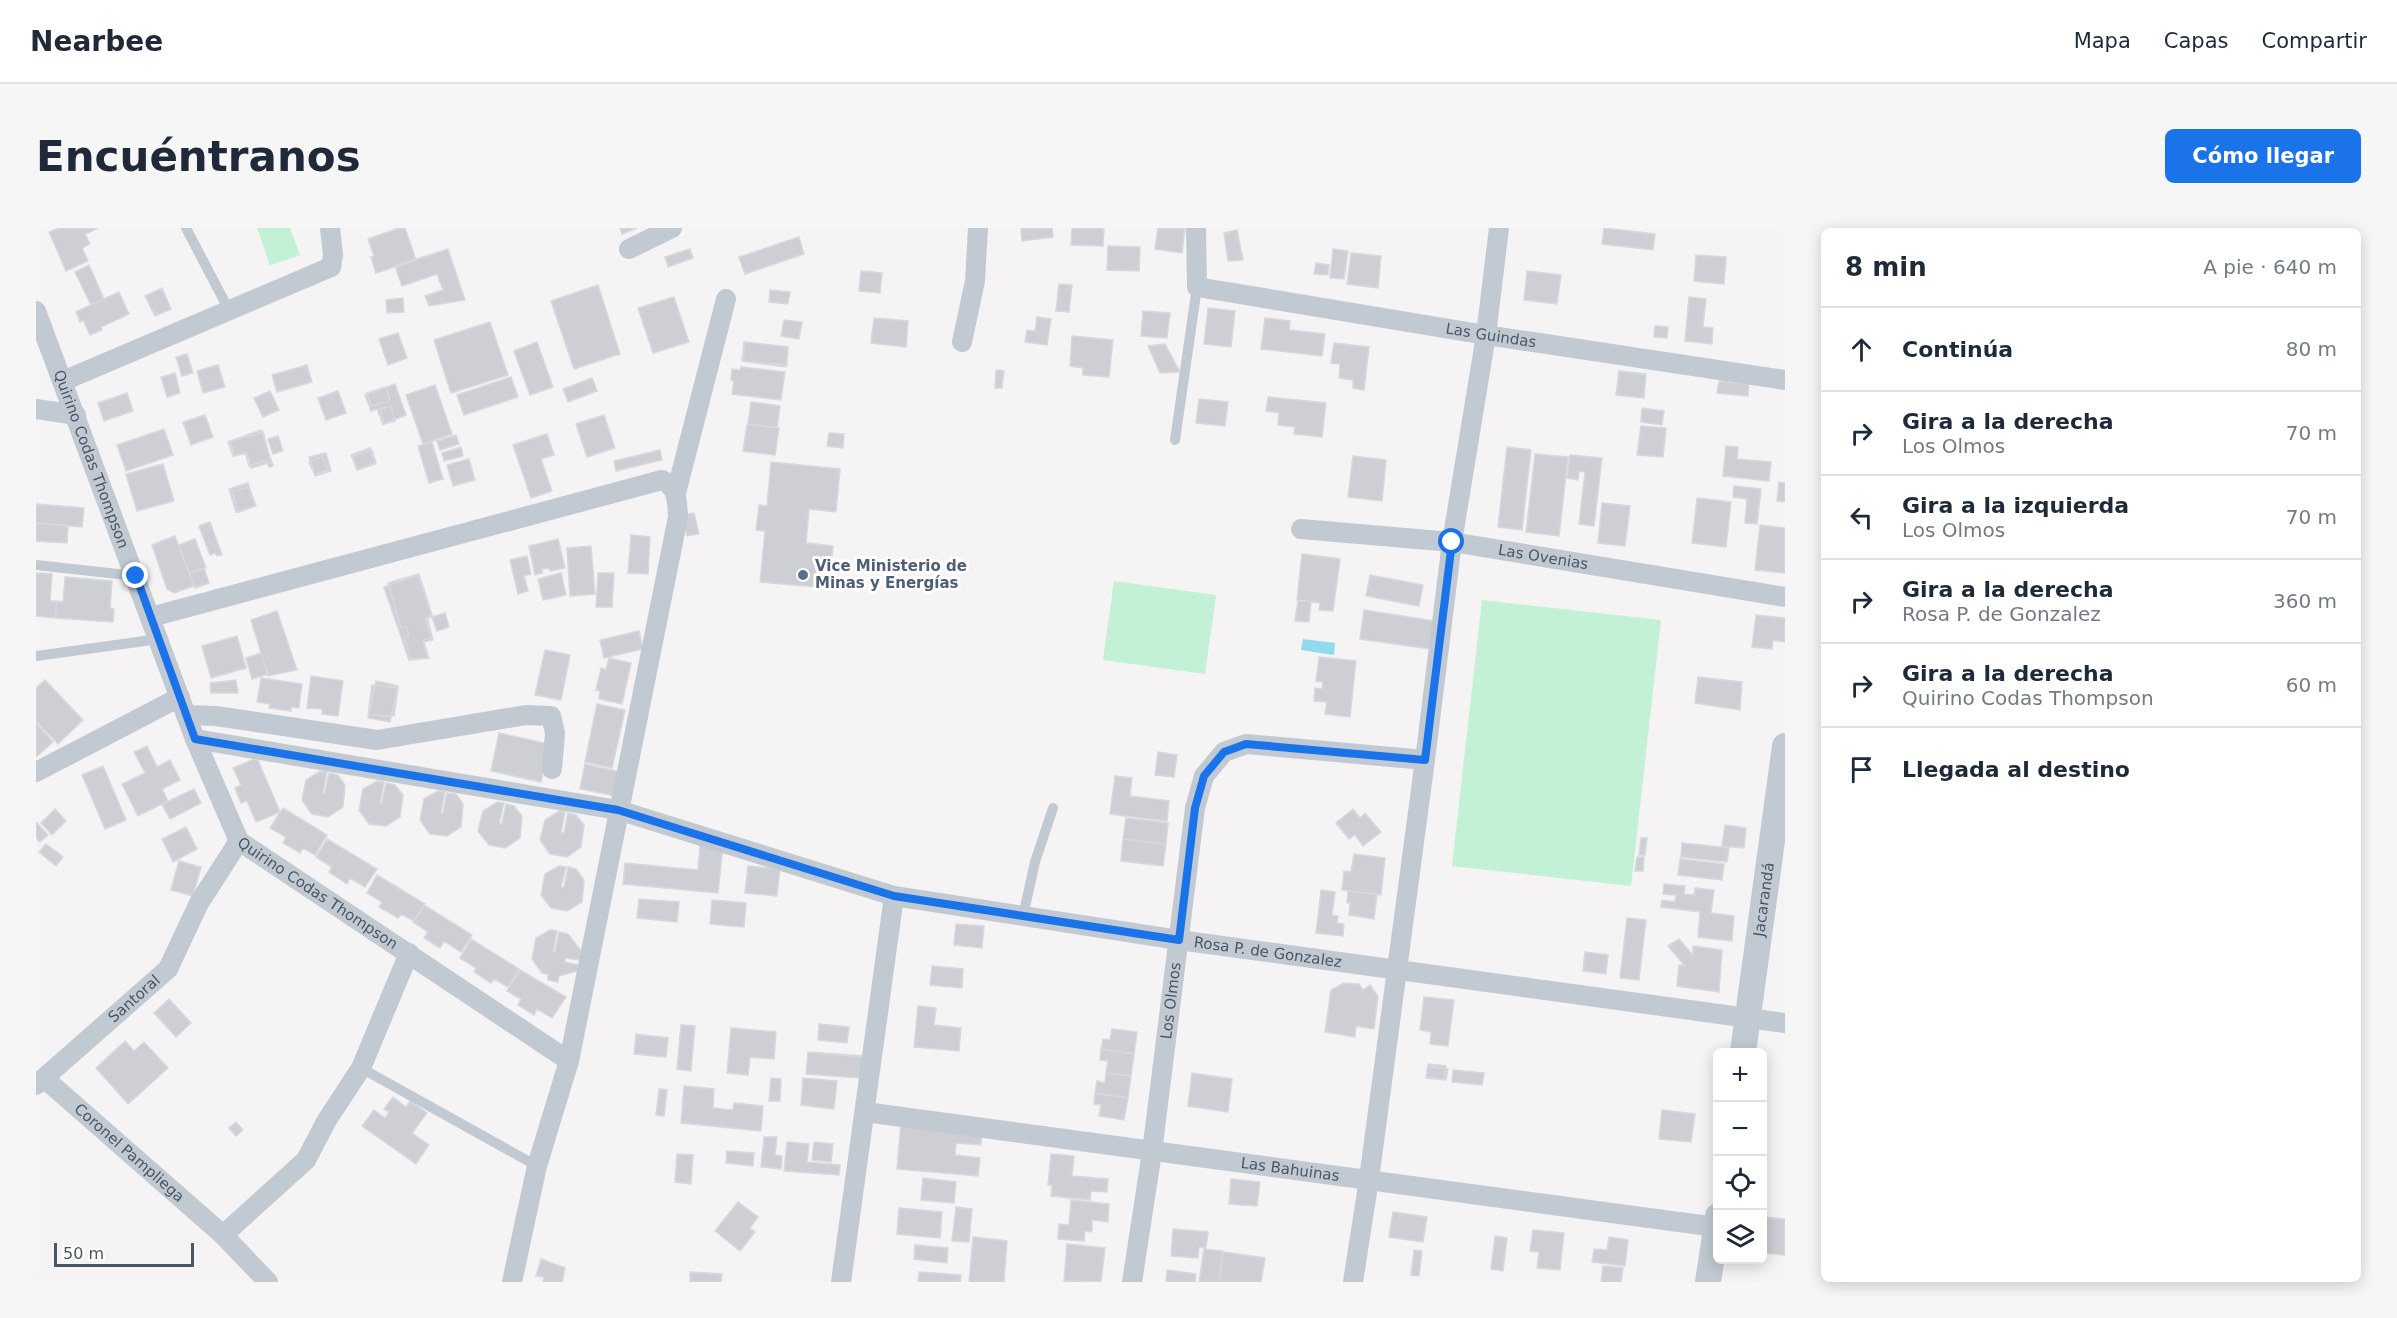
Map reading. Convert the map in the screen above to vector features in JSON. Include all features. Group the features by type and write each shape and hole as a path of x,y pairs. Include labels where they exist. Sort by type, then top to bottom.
{"street":[{"path":"628,249 672,228"},
{"path":"962,342 975,281 978,228"},
{"path":"1196,228 1197,287"},
{"path":"1353,1282 1369,1179 1452,542 1486,335 1499,228"},
{"path":"63,381 332,267 335,230"},
{"name":"Las Guindas","path":"1197,287 1486,335 1785,380"},
{"path":"512,1282 537,1166 569,1061 678,517 676,493 726,299"},
{"name":"Quirino Codas Thompson","path":"36,311 195,739 239,841 569,1061"},
{"path":"36,409 75,415"},
{"path":"151,617 662,480 669,483 676,493"},
{"name":"Las Ovenias","path":"1301,529 1452,542 1785,597"},
{"path":"36,772 183,706 216,716 377,740 526,715 551,716 555,733 552,769"},
{"name":"Rosa P. de Gonzalez","path":"195,739 618,810 894,896 1179,940 1785,1023"},
{"name":"Los Olmos","path":"1132,1282 1152,1152 1195,808 1204,776 1224,752 1246,744 1425,760"},
{"name":"Jacarandá","path":"1744,1048 1785,746"},
{"name":"Santoral","path":"40,1082 168,969 199,903 239,841"},
{"path":"841,1282 894,896"},
{"path":"223,1235 306,1160 327,1120 360,1068 409,953"},
{"name":"Coronel Pampliega","path":"40,1082 223,1235 268,1282"},
{"name":"Las Bahuinas","path":"865,1112 1152,1152 1713,1221"},
{"path":"1708,1282 1713,1248"}],"lane":[{"path":"186,228 230,312"},
{"path":"1175,440 1197,287"},
{"path":"36,565 136,576"},
{"path":"36,656 159,639"},
{"path":"1023,916 1035,861 1053,808"},
{"path":"360,1068 537,1166"}],"green space":[{"path":"257,228 290,228 300,255 270,265"},
{"path":"1114,581 1216,595 1205,674 1103,660"},
{"path":"1482,600 1661,620 1631,886 1452,866"}],"water":[{"path":"1303,639 1335,643 1334,655 1301,650"}],"building":[{"path":"60,228 98,228 85,234 90,244 82,248 88,261 66,271 49,232"},
{"path":"405,228 416,260 376,273 371,257 374,256 368,239"},
{"path":"620,228 637,228 622,234"},
{"path":"1021,228 1052,228 1053,237 1022,241"},
{"path":"1072,228 1104,228 1103,246 1071,245"},
{"path":"1158,228 1185,228 1182,253 1155,249"},
{"path":"1604,228 1655,234 1653,250 1602,244"},
{"path":"1237,230 1243,260 1228,261 1224,233"},
{"path":"799,237 804,254 745,274 739,257"},
{"path":"1108,246 1140,247 1139,271 1107,270"},
{"path":"448,249 465,300 429,306 425,296 443,290 437,274 402,286 395,266"},
{"path":"690,249 693,258 668,267 665,257"},
{"path":"1333,249 1348,251 1344,279 1330,278"},
{"path":"1351,253 1381,256 1378,288 1347,284"},
{"path":"1696,255 1726,257 1724,284 1694,281"},
{"path":"1316,263 1329,265 1328,275 1314,274"},
{"path":"89,265 104,299 91,305 75,272"},
{"path":"861,271 882,273 880,293 859,291"},
{"path":"1527,271 1561,275 1557,304 1524,300"},
{"path":"1059,284 1072,285 1069,312 1056,311"},
{"path":"598,285 620,354 574,369 551,301"},
{"path":"162,288 171,309 155,316 145,296"},
{"path":"770,290 790,292 788,304 769,302"},
{"path":"119,292 129,314 101,327 102,330 90,335 83,320 80,322 76,312"},
{"path":"674,297 689,342 653,353 638,308"},
{"path":"1689,297 1706,299 1703,327 1713,328 1712,344 1685,341"},
{"path":"403,298 404,312 387,313 386,300"},
{"path":"1208,308 1235,311 1231,347 1204,344"},
{"path":"1143,311 1170,313 1167,338 1141,336"},
{"path":"1037,317 1051,319 1047,345 1025,342 1027,330 1035,331"},
{"path":"874,318 908,321 906,347 871,343"},
{"path":"1265,318 1290,321 1289,330 1325,334 1322,356 1261,349"},
{"path":"784,320 802,322 799,339 781,336"},
{"path":"490,322 508,375 451,393 434,340"},
{"path":"1655,326 1668,327 1667,338 1654,337"},
{"path":"398,333 407,358 388,365 379,339"},
{"path":"1072,336 1113,340 1109,377 1083,375 1083,368 1070,366"},
{"path":"537,342 553,387 530,395 514,351"},
{"path":"744,342 788,347 786,367 742,361"},
{"path":"745,342 788,347 787,365 743,361"},
{"path":"1334,343 1369,347 1364,390 1353,388 1353,380 1339,378 1340,364 1331,363"},
{"path":"1165,344 1180,372 1160,373 1148,346"},
{"path":"187,354 193,373 182,376 176,357"},
{"path":"218,365 225,387 203,393 197,371"},
{"path":"307,365 312,382 277,392 272,375"},
{"path":"741,367 785,372 781,400 732,394 734,381 731,380 732,369 740,370"},
{"path":"996,370 1004,371 1002,388 995,388"},
{"path":"1619,371 1646,374 1644,398 1616,395"},
{"path":"175,373 180,393 167,397 161,377"},
{"path":"511,377 518,397 464,415 457,395"},
{"path":"592,378 597,391 568,402 563,389"},
{"path":"1719,381 1749,384 1748,396 1717,393"},
{"path":"395,384 406,415 383,424 377,409 371,411 365,395"},
{"path":"435,385 452,434 423,444 406,395"},
{"path":"386,387 390,401 371,406 367,393"},
{"path":"270,391 279,410 263,417 254,398"},
{"path":"338,391 346,413 326,420 318,398"},
{"path":"127,393 133,411 104,421 98,403"},
{"path":"1268,397 1326,403 1322,437 1294,434 1295,427 1278,425 1279,413 1266,411"},
{"path":"1199,399 1228,402 1225,426 1196,423"},
{"path":"751,402 780,406 777,428 748,424"},
{"path":"391,406 395,421 384,424 380,409"},
{"path":"1642,408 1664,411 1662,425 1641,422"},
{"path":"205,415 213,437 191,445 183,422"},
{"path":"604,415 615,448 587,457 576,424"},
{"path":"747,424 779,428 775,455 743,451"},
{"path":"1641,426 1666,428 1663,457 1637,455"},
{"path":"164,429 173,455 126,471 117,445"},
{"path":"261,430 273,466 269,467 266,460 249,466 245,452 233,456 228,442"},
{"path":"263,432 271,462 251,468 247,453 234,456 230,441"},
{"path":"829,433 844,434 843,448 827,446"},
{"path":"547,434 554,455 541,459 552,491 531,498 513,445"},
{"path":"456,435 459,444 440,450 437,441"},
{"path":"278,436 283,451 273,454 268,439"},
{"path":"432,442 443,479 429,483 418,446"},
{"path":"1726,446 1738,447 1737,459 1771,462 1769,481 1723,476"},
{"path":"461,447 463,456 444,461 442,453"},
{"path":"1507,447 1531,450 1522,530 1498,527"},
{"path":"370,448 375,464 357,470 351,455"},
{"path":"372,450 376,463 357,469 353,456"},
{"path":"660,450 662,460 616,471 614,461"},
{"path":"326,453 331,471 315,476 309,457"},
{"path":"1535,454 1568,457 1559,536 1526,532"},
{"path":"1570,455 1602,458 1594,526 1579,524 1585,472 1579,471 1578,480 1567,478"},
{"path":"322,456 328,470 315,475 309,462"},
{"path":"1353,456 1386,460 1382,501 1348,497"},
{"path":"469,459 475,480 453,486 447,465"},
{"path":"771,462 840,469 836,512 809,509 806,543 833,546 829,588 760,582 765,531 756,530 759,505 767,506"},
{"path":"163,464 174,501 137,511 126,474"},
{"path":"1779,482 1785,483 1785,502 1777,501"},
{"path":"248,483 255,506 236,512 229,489"},
{"path":"1734,486 1761,489 1757,524 1745,523 1747,499 1733,497"},
{"path":"249,487 256,506 239,512 232,492"},
{"path":"1697,498 1731,502 1726,547 1692,543"},
{"path":"1602,503 1630,506 1625,546 1598,543"},
{"path":"36,504 84,508 82,527 36,523"},
{"path":"694,513 699,534 687,536 682,515"},
{"path":"210,522 222,555 217,556 215,553 210,555 199,526"},
{"path":"36,523 68,526 67,543 36,541"},
{"path":"1760,525 1785,528 1785,573 1755,570"},
{"path":"631,535 650,537 648,574 628,573"},
{"path":"175,536 194,586 174,593 167,589 152,545"},
{"path":"195,539 206,568 189,573 179,545"},
{"path":"558,539 565,568 550,571 549,568 542,569 542,573 535,575 529,546"},
{"path":"591,546 595,594 570,596 567,548"},
{"path":"1302,554 1340,559 1333,611 1319,610 1320,603 1297,600"},
{"path":"527,556 531,574 524,576 528,591 518,594 510,560"},
{"path":"204,568 209,583 195,588 189,573"},
{"path":"36,573 52,574 50,601 57,601 55,618 36,616"},
{"path":"561,573 566,595 543,600 538,579"},
{"path":"598,573 614,573 612,607 596,607"},
{"path":"419,574 432,615 427,617 433,640 423,642 428,658 411,659 404,637 409,636 407,627 401,628 388,583"},
{"path":"418,575 432,617 425,619 432,638 423,640 429,658 409,660 384,587"},
{"path":"1370,575 1423,585 1419,606 1366,596"},
{"path":"65,577 112,581 110,608 114,609 113,622 55,618 57,601 63,602"},
{"path":"1298,600 1311,602 1309,622 1295,621"},
{"path":"1364,610 1435,621 1430,649 1360,639"},
{"path":"277,611 297,670 268,676 251,620"},
{"path":"445,613 449,627 437,631 432,617"},
{"path":"1756,615 1785,618 1785,642 1773,640 1772,649 1752,647"},
{"path":"639,631 643,649 604,658 600,640"},
{"path":"237,636 246,668 211,678 202,646"},
{"path":"545,650 570,655 561,700 535,695"},
{"path":"261,653 268,674 252,679 246,658"},
{"path":"1319,657 1356,661 1350,717 1325,714 1327,702 1314,701 1315,688 1322,689 1323,682 1316,681"},
{"path":"609,658 631,663 622,704 599,699 600,691 596,690 601,668 606,670"},
{"path":"311,676 343,681 338,716 322,714 322,709 307,708"},
{"path":"1698,677 1742,682 1740,710 1695,703"},
{"path":"261,678 302,684 299,708 291,707 291,711 269,708 270,704 257,702"},
{"path":"45,680 83,720 58,744 36,721 36,688"},
{"path":"236,680 238,693 211,693 210,683"},
{"path":"376,681 398,686 390,722 368,718"},
{"path":"372,685 398,688 394,716 368,715"},
{"path":"597,704 625,710 612,768 585,762"},
{"path":"36,723 53,742 36,757"},
{"path":"499,733 549,744 541,782 491,771"},
{"path":"147,746 157,767 170,760 180,780 162,789 168,801 138,816 122,784 145,773 134,752"},
{"path":"1158,752 1177,755 1174,777 1155,775"},
{"path":"257,758 280,812 256,822 247,801 241,803 235,788 241,785 233,768"},
{"path":"585,764 621,772 616,796 580,789"},
{"path":"103,766 126,820 105,829 82,775"},
{"path":"320,771 327,772 323,793 325,793 329,773 338,775 345,785 343,807 328,817 312,814 302,800 306,780"},
{"path":"1115,776 1132,778 1130,796 1169,801 1167,821 1110,814"},
{"path":"377,781 384,782 380,803 382,803 386,783 395,785 403,795 400,817 386,826 369,824 359,810 363,789"},
{"path":"194,789 201,803 170,819 162,804"},
{"path":"438,791 445,792 441,812 443,813 447,793 456,794 463,804 461,827 447,836 430,834 420,820 424,799"},
{"path":"497,802 504,803 499,824 502,824 506,804 514,806 522,816 520,838 505,848 489,845 478,831 483,811"},
{"path":"283,808 327,835 315,855 303,848 300,853 283,843 286,837 270,828"},
{"path":"55,809 66,821 52,835 41,823"},
{"path":"1353,809 1360,818 1365,813 1381,832 1363,846 1355,835 1349,839 1336,823"},
{"path":"559,811 565,812 561,833 564,833 568,813 576,815 584,825 581,847 567,857 550,854 540,840 545,820"},
{"path":"1126,818 1168,823 1166,844 1123,839"},
{"path":"36,822 48,835 40,842 36,838"},
{"path":"1725,825 1746,828 1744,848 1722,846"},
{"path":"186,827 197,849 173,862 162,839"},
{"path":"1641,838 1647,838 1645,855 1639,855"},
{"path":"327,839 377,869 365,887 350,878 347,884 329,872 332,867 316,857"},
{"path":"1123,839 1166,844 1163,866 1121,861"},
{"path":"1682,843 1729,848 1727,862 1681,857"},
{"path":"46,844 63,857 56,866 39,852"},
{"path":"700,844 723,846 718,893 623,884 625,863 698,870"},
{"path":"1354,854 1385,858 1381,895 1342,890 1344,871 1351,872"},
{"path":"1637,857 1644,857 1643,871 1635,871"},
{"path":"1680,859 1724,864 1722,880 1678,875"},
{"path":"179,861 201,867 193,896 171,890"},
{"path":"559,866 566,867 561,887 564,888 568,867 576,869 584,880 582,902 567,911 551,908 541,895 545,874"},
{"path":"748,866 780,869 777,896 745,893"},
{"path":"377,875 425,904 414,921 401,914 398,918 379,907 382,902 367,893"},
{"path":"1664,884 1685,886 1684,894 1694,895 1695,888 1714,890 1711,913 1734,916 1732,941 1698,937 1700,912 1661,907 1662,900 1675,902 1676,895 1663,894"},
{"path":"1321,890 1335,892 1332,915 1338,916 1337,923 1344,924 1343,936 1316,933"},
{"path":"1348,891 1377,894 1374,919 1349,915"},
{"path":"639,899 679,902 677,922 637,918"},
{"path":"712,900 746,903 744,927 710,924"},
{"path":"424,905 472,935 461,952 444,941 440,948 424,938 428,932 413,922"},
{"path":"1627,918 1646,920 1639,980 1620,978"},
{"path":"956,924 984,926 982,948 954,945"},
{"path":"550,930 557,931 553,952 555,952 559,932 568,934 582,952 580,960 565,958 565,962 579,965 578,971 559,976 558,982 548,980 548,974 542,973 532,959 536,938"},
{"path":"471,939 519,969 508,987 494,979 491,983 474,972 476,968 460,958"},
{"path":"1679,939 1693,955 1693,946 1722,950 1719,992 1677,986 1679,965 1685,966 1668,946"},
{"path":"1585,952 1608,955 1606,974 1583,971"},
{"path":"932,966 963,969 962,988 930,985"},
{"path":"520,970 566,997 552,1018 537,1009 534,1015 518,1005 521,999 507,991"},
{"path":"1344,983 1359,984 1363,990 1370,985 1378,996 1374,1029 1356,1026 1355,1037 1325,1032 1331,990"},
{"path":"1424,997 1454,1000 1448,1046 1430,1044 1431,1032 1420,1030"},
{"path":"169,999 191,1023 176,1037 154,1013"},
{"path":"918,1006 936,1008 934,1025 961,1028 959,1051 914,1047"},
{"path":"819,1024 849,1027 847,1043 818,1040"},
{"path":"681,1025 695,1026 691,1071 677,1069"},
{"path":"731,1028 776,1032 774,1059 750,1057 748,1075 727,1073"},
{"path":"1112,1029 1137,1032 1134,1054 1101,1049 1103,1039 1110,1040"},
{"path":"636,1034 668,1038 666,1057 634,1054"},
{"path":"125,1041 134,1051 144,1042 168,1068 128,1104 96,1068"},
{"path":"1101,1049 1134,1054 1131,1076 1106,1073 1108,1061 1100,1060"},
{"path":"808,1052 863,1056 861,1078 806,1074"},
{"path":"808,1052 863,1057 861,1078 806,1074"},
{"path":"1428,1064 1446,1066 1445,1079 1426,1077"},
{"path":"1428,1066 1448,1069 1446,1080 1426,1078"},
{"path":"1453,1070 1484,1073 1482,1085 1452,1082"},
{"path":"1106,1073 1131,1076 1128,1098 1095,1093 1097,1081 1105,1083"},
{"path":"1192,1073 1232,1079 1228,1112 1188,1106"},
{"path":"771,1078 781,1079 780,1101 769,1101"},
{"path":"803,1078 837,1081 834,1109 801,1105"},
{"path":"684,1086 714,1089 713,1108 733,1110 734,1103 763,1106 761,1131 681,1123"},
{"path":"659,1089 667,1090 664,1116 656,1115"},
{"path":"1095,1093 1128,1098 1124,1120 1099,1116 1101,1105 1094,1104"},
{"path":"393,1097 406,1107 410,1101 427,1113 412,1133 429,1145 416,1164 362,1126 374,1110 385,1118 389,1112 384,1109"},
{"path":"1662,1110 1695,1114 1691,1142 1659,1139"},
{"path":"236,1122 243,1130 236,1136 229,1128"},
{"path":"901,1123 982,1131 981,1145 956,1143 955,1155 980,1158 978,1176 897,1169"},
{"path":"764,1137 777,1137 775,1155 782,1156 781,1169 761,1167"},
{"path":"787,1142 809,1144 807,1162 840,1165 839,1175 784,1171"},
{"path":"814,1142 833,1144 831,1162 812,1160"},
{"path":"727,1151 754,1153 753,1166 726,1163"},
{"path":"677,1154 693,1155 691,1184 675,1182"},
{"path":"1051,1154 1074,1156 1072,1176 1108,1179 1107,1192 1091,1191 1090,1200 1051,1196 1052,1185 1048,1185"},
{"path":"923,1178 956,1182 954,1203 921,1200"},
{"path":"1231,1179 1260,1182 1257,1206 1229,1204"},
{"path":"1071,1200 1109,1204 1108,1222 1092,1220 1092,1232 1085,1231 1084,1241 1058,1239 1059,1224 1069,1225"},
{"path":"738,1202 758,1217 750,1228 755,1232 740,1251 715,1231"},
{"path":"956,1207 972,1209 969,1242 952,1241"},
{"path":"899,1208 942,1212 940,1238 897,1234"},
{"path":"1393,1212 1427,1217 1423,1242 1389,1237"},
{"path":"1767,1217 1785,1219 1785,1255 1767,1253"},
{"path":"1173,1229 1208,1232 1206,1248 1199,1247 1198,1258 1171,1256"},
{"path":"1533,1230 1564,1233 1560,1270 1537,1268 1539,1252 1530,1251"},
{"path":"1495,1236 1507,1238 1503,1271 1491,1269"},
{"path":"973,1237 1007,1241 1004,1282 969,1282"},
{"path":"1609,1237 1628,1240 1625,1266 1592,1262 1594,1249 1607,1250"},
{"path":"1067,1244 1105,1248 1101,1282 1064,1281"},
{"path":"915,1245 948,1248 947,1263 914,1259"},
{"path":"1204,1249 1223,1251 1219,1282 1199,1282"},
{"path":"1414,1250 1422,1251 1419,1276 1411,1275"},
{"path":"1223,1252 1265,1258 1261,1282 1219,1282"},
{"path":"541,1259 565,1268 562,1282 543,1282 544,1277 536,1276"},
{"path":"1603,1266 1623,1268 1621,1282 1601,1282"},
{"path":"1167,1270 1196,1274 1195,1282 1166,1282"},
{"path":"690,1272 722,1274 721,1282 690,1282"},
{"path":"919,1272 961,1275 960,1282 918,1282"}],"place":[{"name":"Vice Ministerio de Minas y Energías","path":"803,575"}],"route":[{"path":"136,576 195,739 618,810 894,896 1179,940 1195,808 1204,776 1224,752 1246,744 1425,760 1452,542"}]}
